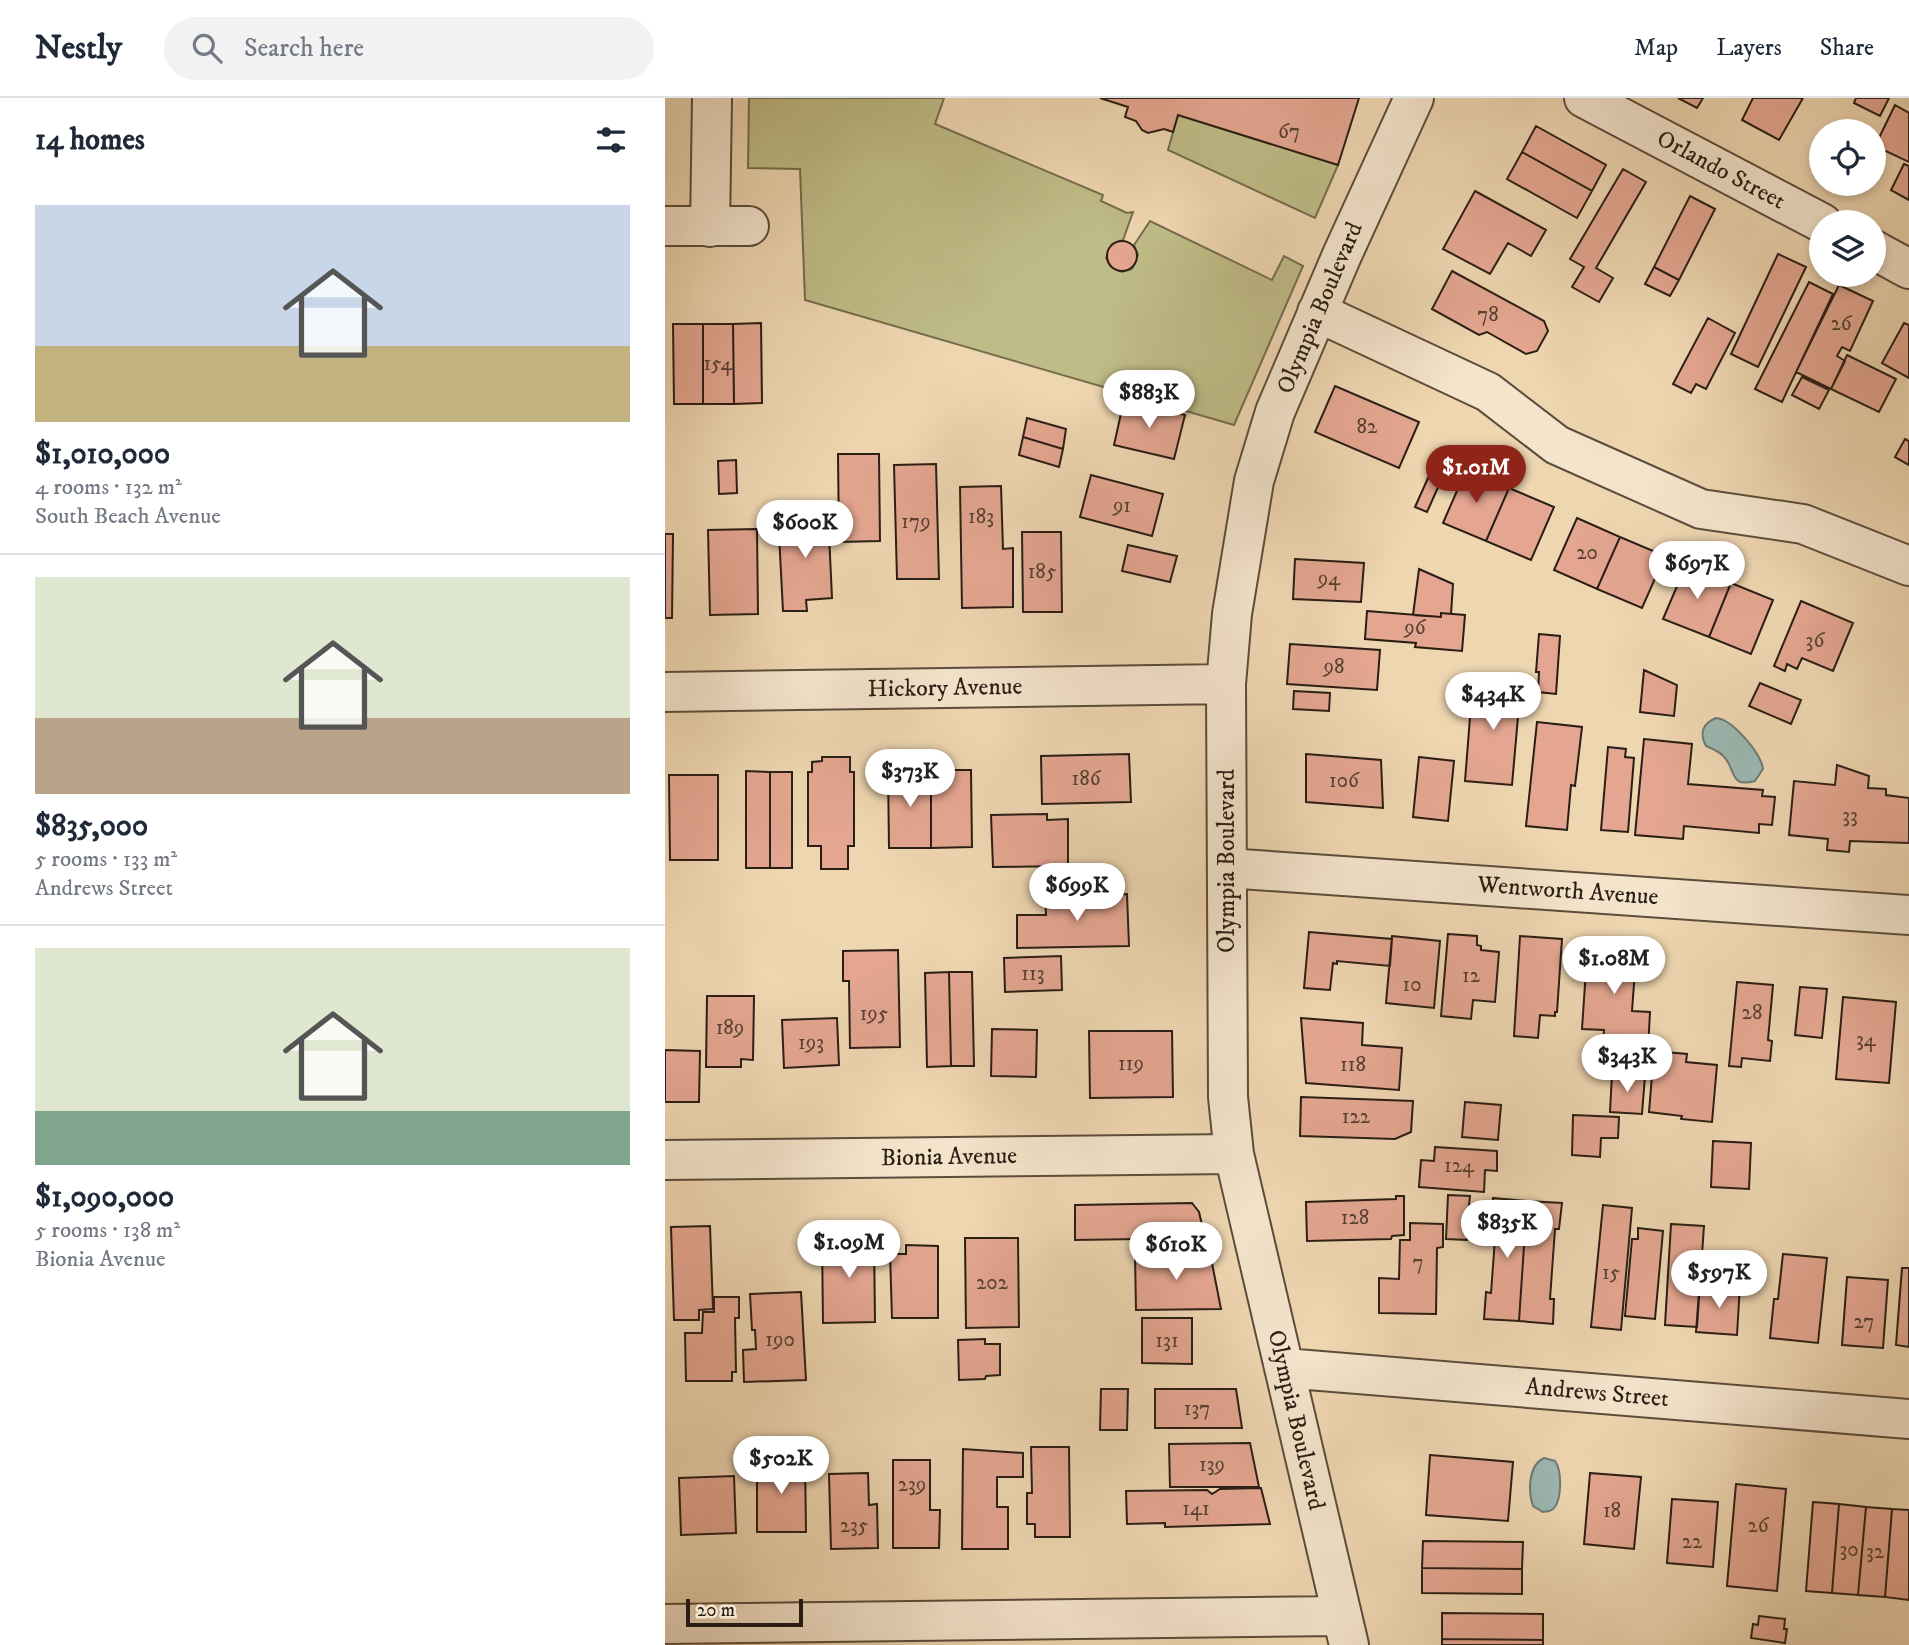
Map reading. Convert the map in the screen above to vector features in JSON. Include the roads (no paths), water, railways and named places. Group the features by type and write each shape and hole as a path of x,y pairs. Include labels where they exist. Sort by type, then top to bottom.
{"street":[{"path":"710,226 712,98"},
{"name":"Olympia Boulevard","path":"1345,1630 1234,1154 1228,1097 1226,684 1232,614 1254,481 1275,412 1317,312 1415,98"},
{"name":"Orlando Street","path":"1584,98 1809,216"},
{"path":"665,226 749,226"},
{"path":"1886,257 1909,269"},
{"path":"1317,312 1488,392 1557,445 1701,509 1803,524 1909,566"},
{"name":"Hickory Avenue","path":"665,692 1226,684"},
{"name":"Wentworth Avenue","path":"1227,868 1909,915"},
{"name":"Bionia Avenue","path":"665,1160 1234,1154"},
{"name":"Andrews Street","path":"1285,1368 1909,1419"},
{"path":"665,1624 1345,1630"}],"water":[{"path":"1716,718 1737,730 1757,754 1763,769 1755,781 1747,783 1737,780 1723,756 1706,746 1703,729"},
{"path":"1544,1458 1555,1461 1560,1484 1557,1504 1551,1511 1543,1512 1533,1506 1530,1487 1535,1466"}]}
